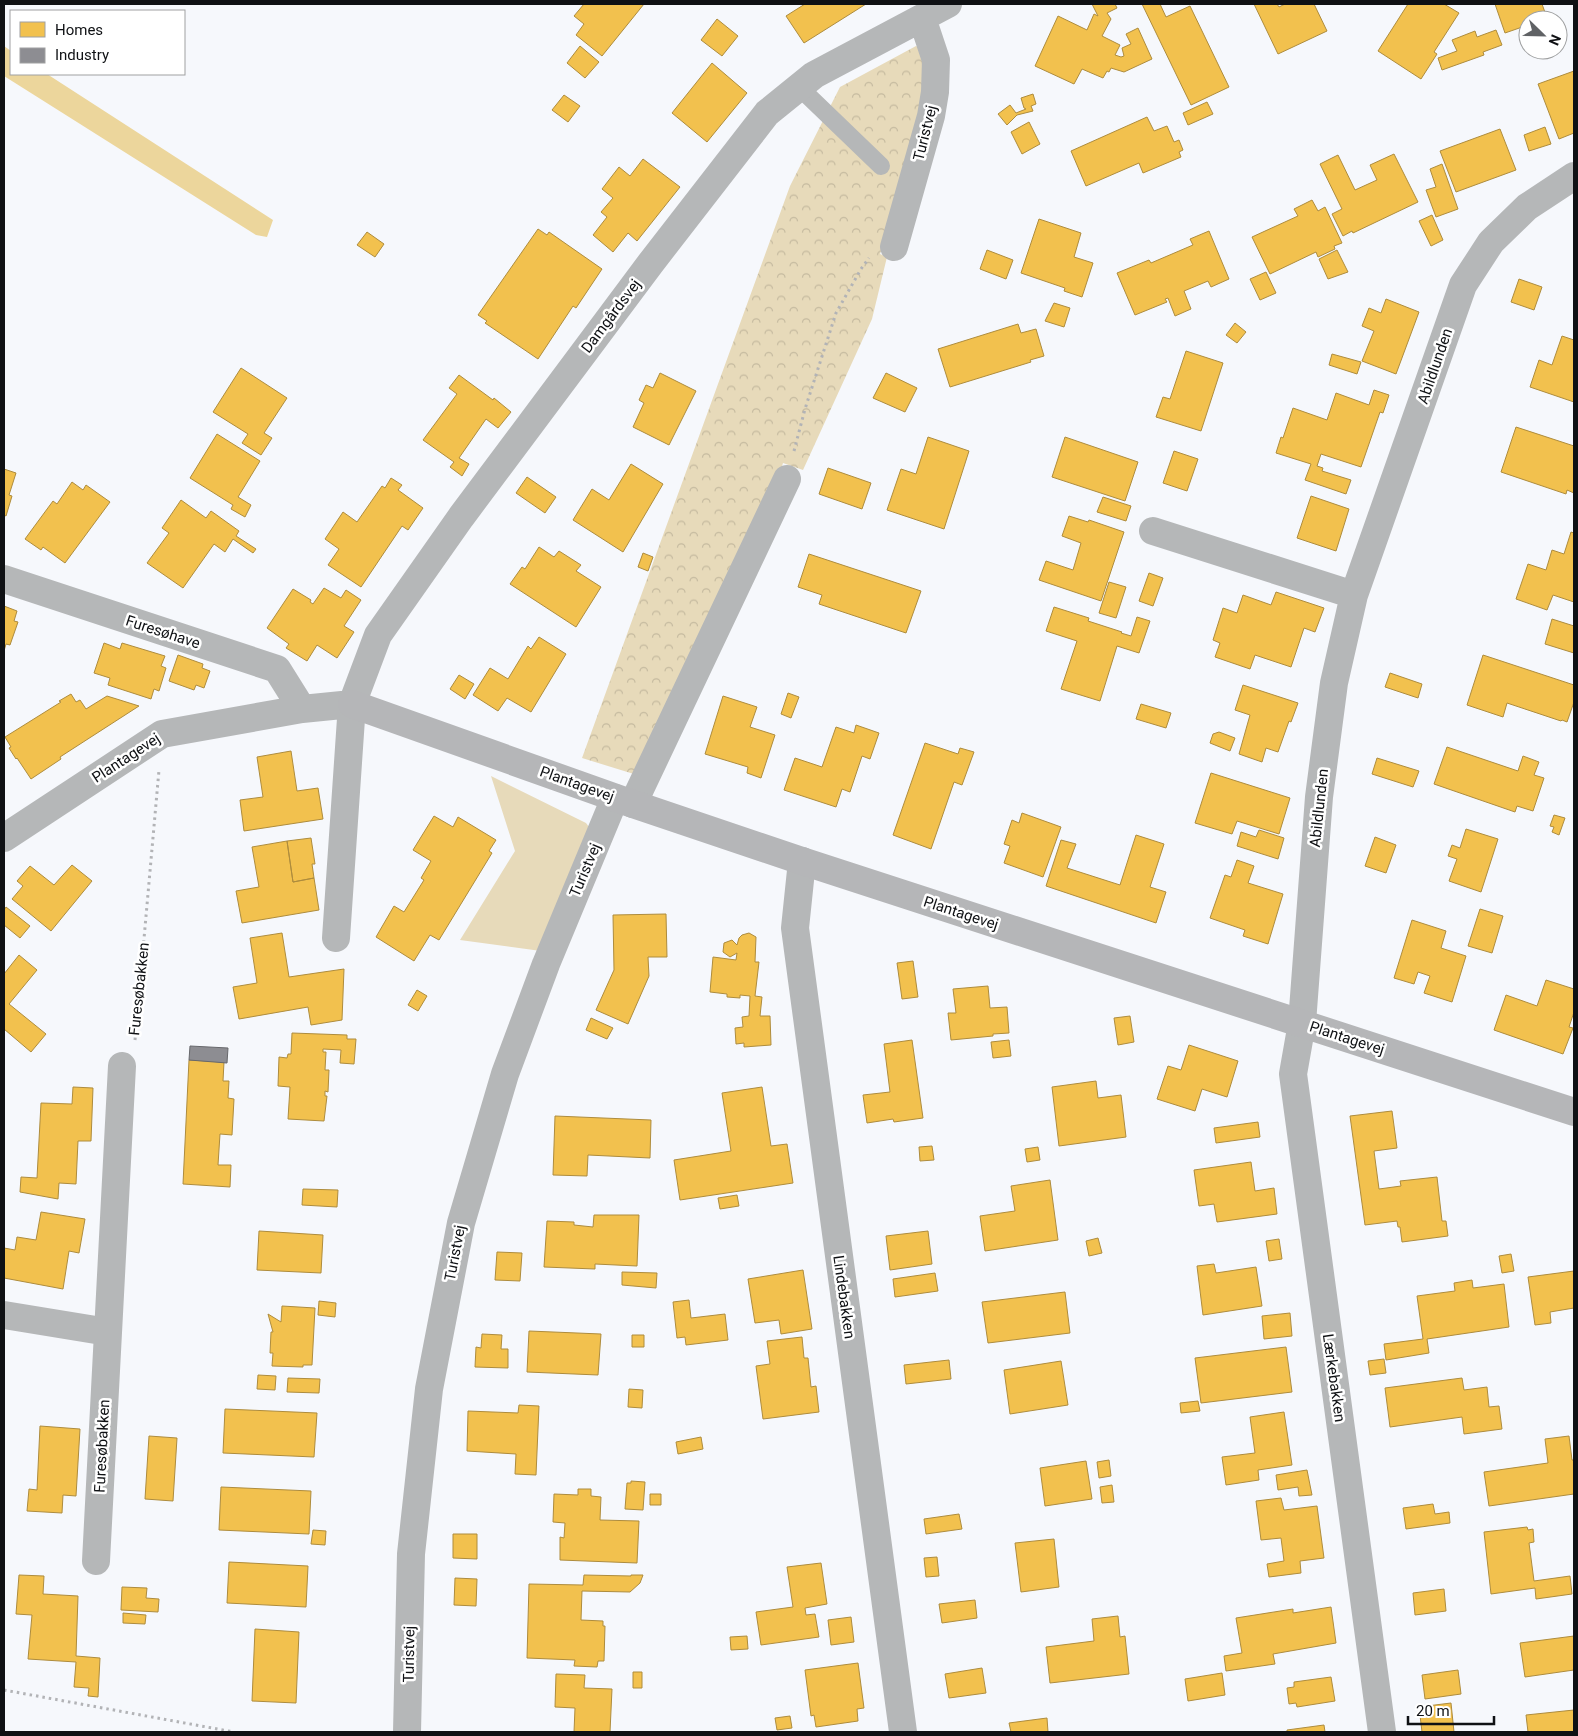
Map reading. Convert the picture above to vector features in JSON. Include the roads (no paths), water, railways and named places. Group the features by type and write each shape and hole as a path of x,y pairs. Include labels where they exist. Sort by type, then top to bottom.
{"street":[{"name":"Damgårdsvej","path":"352,704 378,635 461,517 650,264 767,113 814,76 948,4"},
{"name":"Turistvej","path":"884,250 931,116 935,92 936,60 922,18"},
{"name":"Abildlunden","path":"1302,1023 1319,797 1334,683 1354,595 1463,285 1490,242 1527,207 1574,176"},
{"name":"Turistvej","path":"407,1732 412,1544 429,1389 461,1223 505,1074 546,964 624,801 787,479"},
{"path":"1153,531 1354,595"},
{"name":"Furesøhave","path":"4,579 277,670 302,710"},
{"name":"Plantagevej","path":"4,838 162,734 302,710 352,704 624,801 802,861 1574,1112"},
{"path":"336,938 352,704"},
{"name":"Lindebakken","path":"802,861 795,928 902,1732"},
{"name":"Lærkebakken","path":"1302,1023 1292,1074 1382,1732"},
{"name":"Furesøbakken","path":"96,1560 122,1066"},
{"path":"4,1315 108,1332"}],"lane":[{"path":"799,87 881,166"}]}
